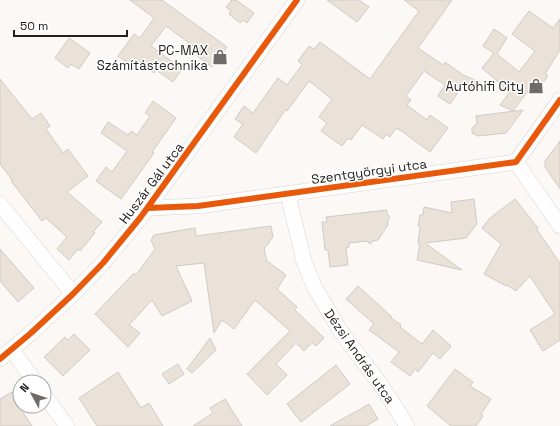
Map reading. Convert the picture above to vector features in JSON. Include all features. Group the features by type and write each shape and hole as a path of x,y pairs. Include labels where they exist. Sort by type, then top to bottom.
{"street":[{"name":"Huszár Gál utca","path":"0,360 73,294 103,263 148,208 297,0"},
{"path":"560,100 516,162 560,226"},
{"name":"Szentgyörgyi utca","path":"148,208 198,206 516,162"},
{"name":"Dézsi András utca","path":"288,194 303,258 315,288 341,332 383,388 407,426"},
{"path":"0,204 73,294"},
{"path":"12,350 29,374"},
{"path":"52,406 66,426"}],"building":[{"path":"130,0 162,0 227,47 212,67 197,56 200,51 166,26 151,46 182,69 173,82 156,70 154,73 134,58 130,64 118,56 134,34 140,38 154,18"},
{"path":"232,0 236,0 254,13 247,23 243,20 240,23 229,14 231,11 226,7"},
{"path":"327,0 359,0 369,7 357,22"},
{"path":"404,0 452,0 418,48 443,65 445,62 463,75 475,80 470,91 461,88 450,104 438,96 445,85 424,71 406,96 411,100 407,105 427,120 430,115 448,128 430,152 399,129 396,128 390,137 386,134 383,139 362,125 351,140 348,138 342,146 321,131 327,123 319,117 332,99 309,81 287,111 286,109 256,153 234,137 243,124 235,119 244,106 253,113 278,78 287,85 302,65 298,61 309,46 314,49 320,42 370,79 419,11"},
{"path":"529,11 553,28 560,19 560,50 545,74 548,76 537,91 531,87 513,111 500,105 510,92 482,68 494,53 483,46 494,29 507,38 497,54 519,72 535,51 512,34"},
{"path":"69,38 90,53 79,69 71,64 68,68 55,58"},
{"path":"0,79 32,119 41,113 50,126 46,129 63,153 68,149 88,176 67,192 102,222 80,251 78,249 69,260 57,249 67,237 46,218 42,221 11,181 12,180 0,164"},
{"path":"153,101 176,118 152,152 154,153 121,199 96,181 106,167 112,172 127,151 101,133 108,122 128,135 131,131 137,135 150,116 145,113"},
{"path":"523,110 506,133 478,136 472,133 472,128 477,123 476,116"},
{"path":"560,141 560,189 545,167 545,161"},
{"path":"474,199 477,224 466,238 425,243 462,270 417,260 420,244 418,244 420,226 418,226 420,215 423,215 424,207 452,213 451,202"},
{"path":"515,199 538,228 537,230 560,263 560,340 543,351 530,330 555,314 530,276 516,291 484,274 501,244 482,228 490,218"},
{"path":"387,210 387,214 390,217 388,220 388,225 378,240 373,241 370,244 367,241 349,243 349,247 346,248 348,265 330,267 328,250 325,250 322,222 327,222 326,217"},
{"path":"271,226 273,237 264,249 267,261 286,275 277,289 297,307 295,310 324,338 316,346 312,343 304,351 296,343 276,364 287,375 267,395 247,374 290,331 255,300 234,329 222,320 214,333 204,263 176,266 192,301 162,316 152,300 129,325 140,333 128,347 95,314 134,273 136,275 155,249 151,240 154,235 195,228 196,236"},
{"path":"0,249 34,288 18,302 0,281"},
{"path":"358,286 392,317 391,318 401,325 400,327 422,344 433,330 451,346 440,359 433,353 418,372 415,369 410,376 391,362 399,352 369,330 374,324 346,299"},
{"path":"74,334 90,350 63,376 44,357 65,337 68,340"},
{"path":"210,338 216,350 192,373 187,369"},
{"path":"178,364 184,374 169,384 162,374"},
{"path":"336,365 350,384 301,422 287,404"},
{"path":"455,369 473,382 470,386 491,399 481,414 483,416 476,426 451,426 427,406"},
{"path":"118,372 141,408 149,403 163,426 97,426 79,398"},
{"path":"12,392 12,414 24,414 32,426 0,426 0,399"},
{"path":"225,399 242,426 193,426 213,413 210,408"},
{"path":"369,404 378,419 366,426 330,426"}],"cycle path":[{"path":"0,359 73,294 103,263 140,218 297,0"},
{"path":"148,208 198,206 516,162 560,100"}],"place":[{"name":"PC-MAX Számítástechnika","path":"220,57"},
{"name":"Autóhifi City","path":"536,86"}]}
